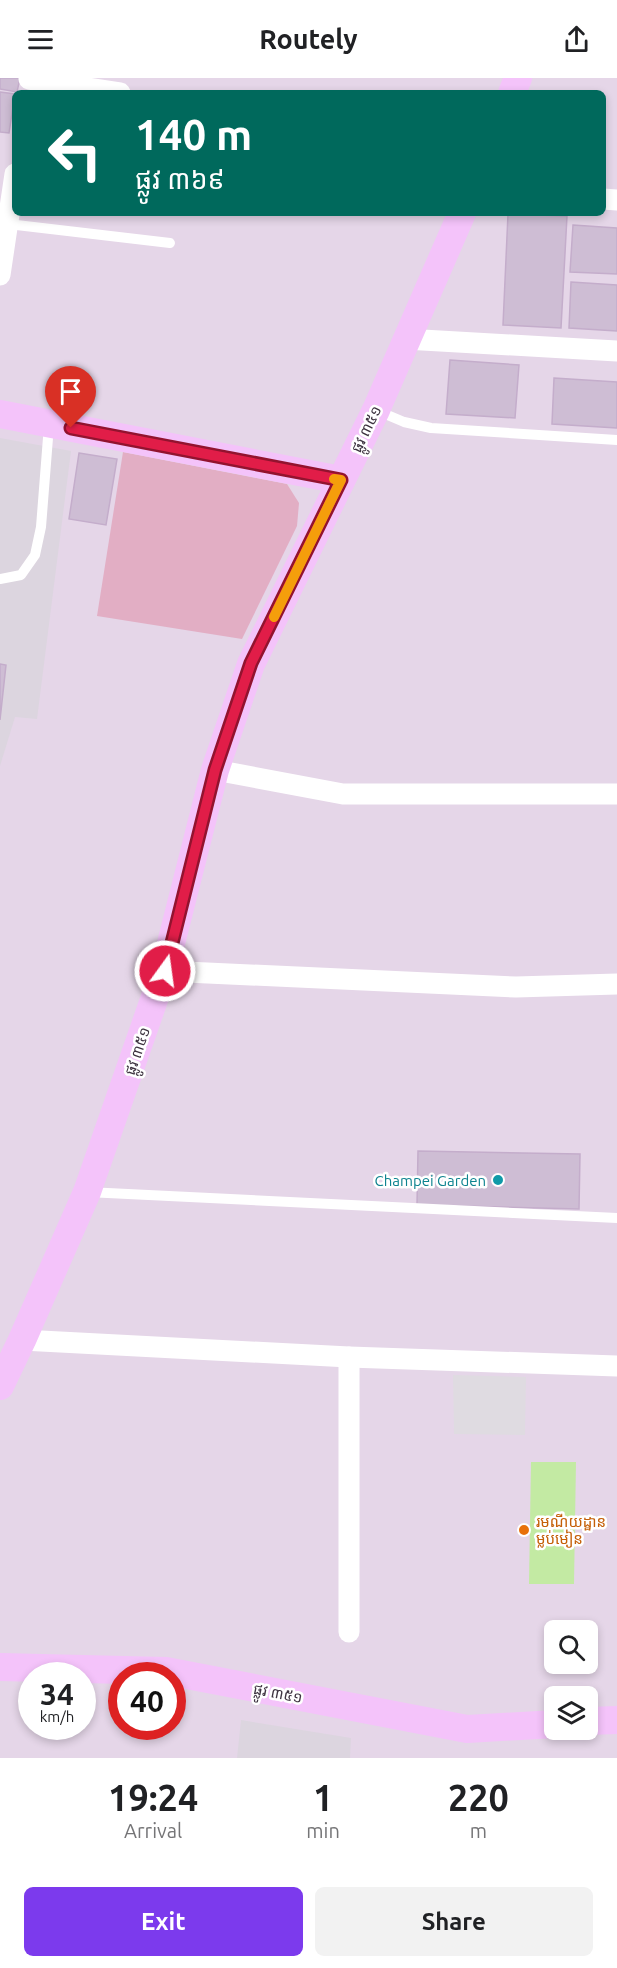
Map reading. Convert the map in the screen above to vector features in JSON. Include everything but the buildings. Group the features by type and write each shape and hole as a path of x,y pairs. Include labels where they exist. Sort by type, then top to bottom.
{"street":[{"path":"28,83 92,90"},
{"path":"0,275 12,195"},
{"name":"ផ្លូវ ៣៥១","path":"3,1371 22,1340 87,1192 165,971 215,770 251,663 376,410 405,339 461,216"},
{"path":"405,339 617,351"},
{"path":"0,414 341,480"},
{"path":"215,770 343,794 617,794"},
{"path":"165,971 516,987 617,984"},
{"path":"22,1340 349,1357 617,1366"},
{"path":"349,1357 349,1632"},
{"name":"ផ្លូវ ៣៥១","path":"0,1667 166,1671 467,1730 544,1725"},
{"path":"598,1720 617,1719"}],"lane":[{"path":"8,224 170,243"},
{"path":"376,410 404,422 431,428 617,440"},
{"path":"0,579 21,575 36,555 41,527 49,424"},
{"path":"87,1192 617,1218"}],"shaded area":[{"path":"0,78 617,78 617,1758 0,1758"},
{"path":"0,438 71,451 37,719 15,717 0,766"},
{"path":"123,452 287,484 299,503 297,526 242,639 97,616"},
{"path":"453,1375 526,1377 525,1435 454,1434"},
{"path":"531,1462 576,1462 574,1584 529,1584"},
{"path":"241,1720 351,1738 350,1758 237,1758"}],"slow traffic":[{"path":"274,617 341,480 334,479"}],"place":[{"name":"Champei Garden","path":"498,1180"},
{"name":"រមណីយដ្ឋាន ម្លប់មៀន","path":"524,1530"}],"route":[{"path":"71,428 341,480 251,663 215,770 165,971"}]}
